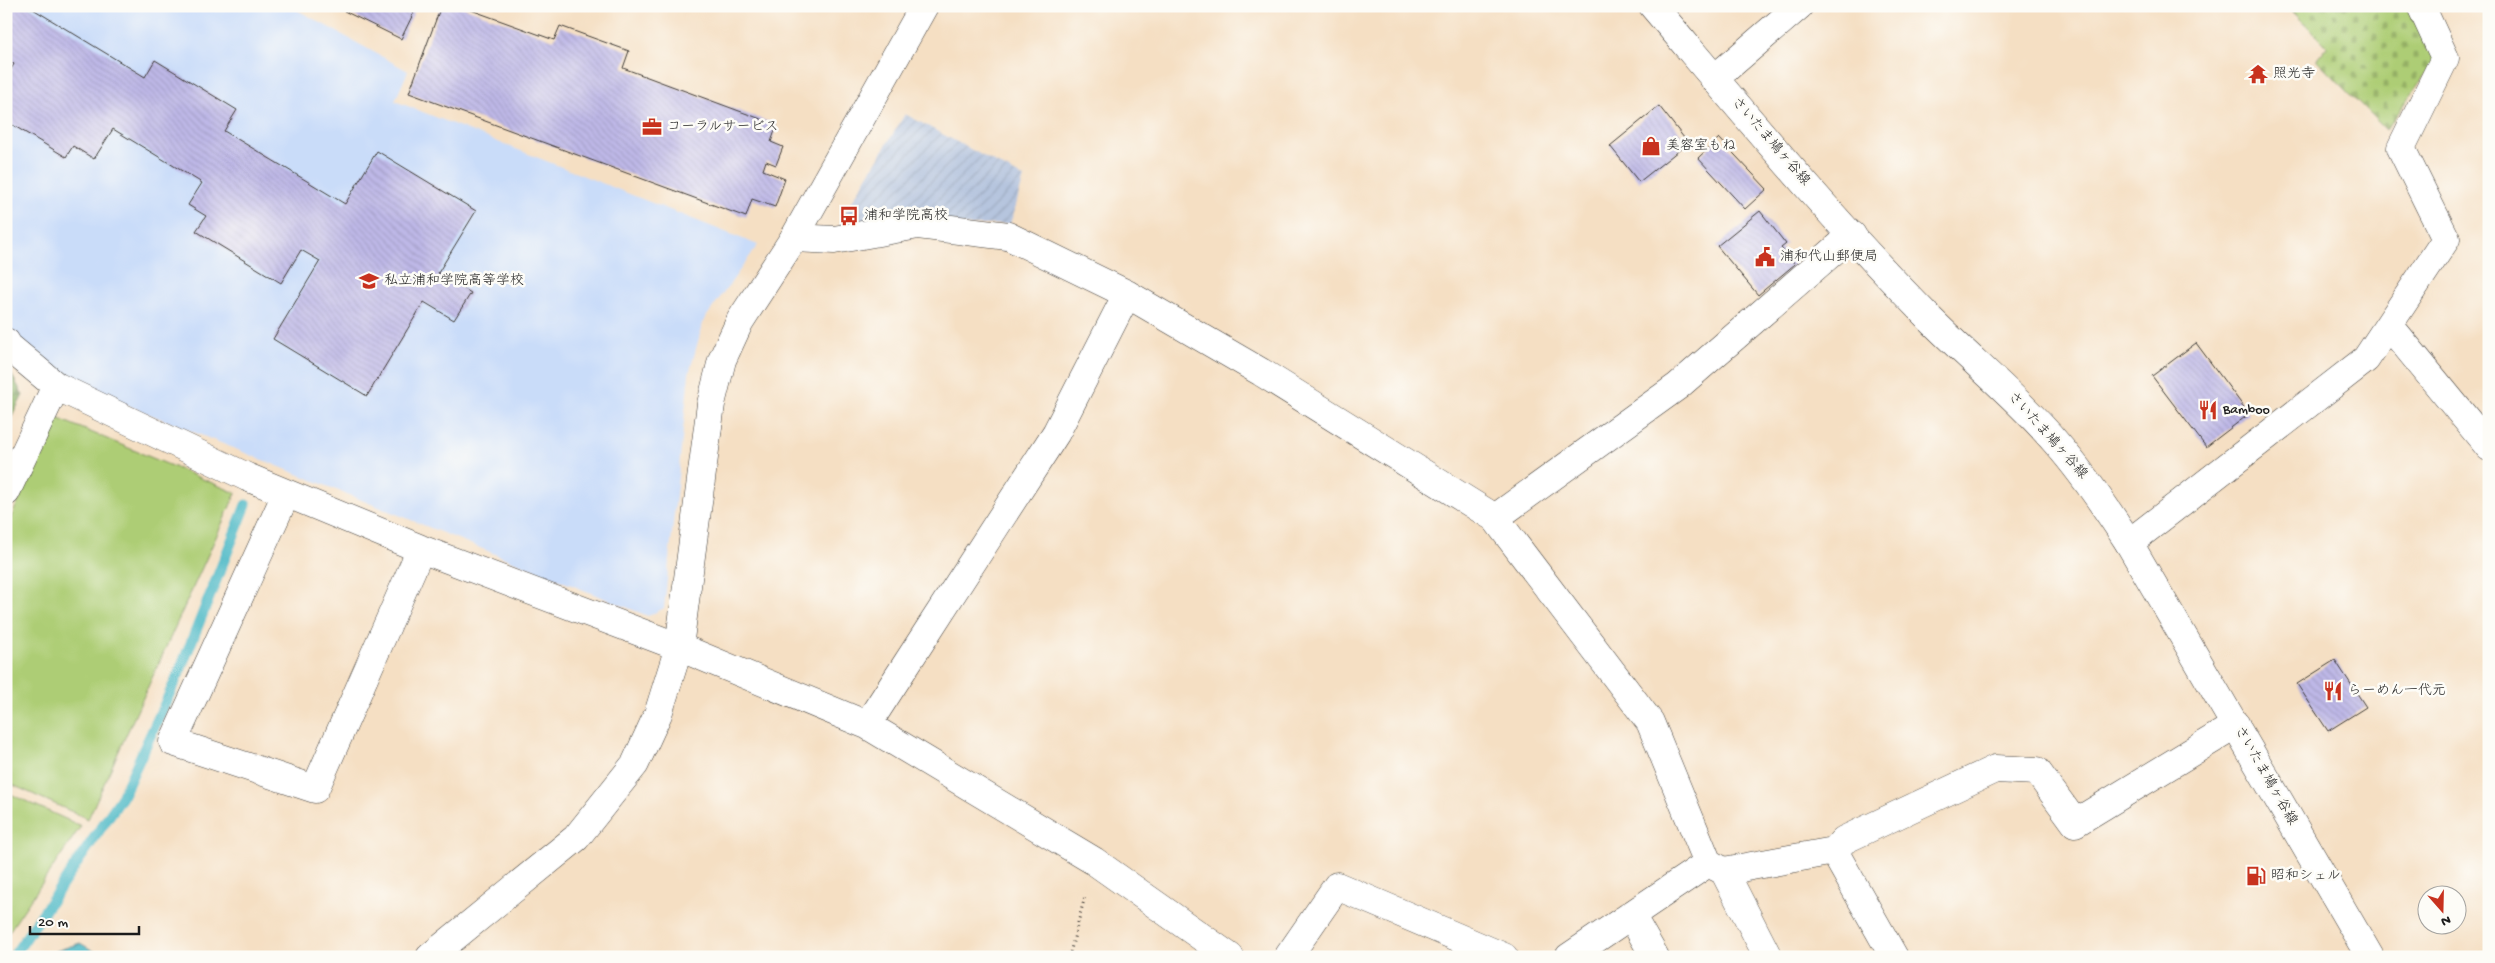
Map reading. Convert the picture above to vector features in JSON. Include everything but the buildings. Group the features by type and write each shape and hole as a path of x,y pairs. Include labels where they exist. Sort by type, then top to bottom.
{"street":[{"path":"430,957 436,950 576,838 613,794 635,764 658,714 679,647 711,404 722,360 740,321 794,238 924,6"},
{"name":"さいたま鳩ヶ谷線","path":"1652,6 1852,235 1931,320 2011,396 2058,444 2093,488 2129,543 2370,957"},
{"path":"1714,79 1799,6"},
{"path":"2129,543 2366,360 2446,239 2401,148 2445,58 2421,6"},
{"path":"794,238 834,240 918,225 1008,236 1127,294 1261,372 1495,518 1650,722 1716,867 1768,957"},
{"path":"1495,518 1678,386 1852,235"},
{"path":"867,725 1056,433 1127,294"},
{"path":"2388,325 2489,447"},
{"path":"6,342 8,346 56,386 265,485 421,549 679,647 867,725 1094,861 1230,957"},
{"path":"6,492 56,386"},
{"path":"265,485 172,742 315,789 421,549"},
{"path":"1569,957 1631,915 1716,867 1834,851 1844,840 1995,769 2037,771 2075,823 2236,725"},
{"path":"1834,851 1894,957"},
{"path":"1288,957 1337,886 1504,957"},
{"path":"1631,915 1655,957"}],"path":[{"path":"1069,957 1094,861"}],"shaded area":[{"name":"私立浦和学院高等学校","path":"6,6 290,6 408,71 395,101 758,245 704,320 689,374 664,608 648,616 23,363 6,318"},
{"path":"905,114 1024,178 1010,224 843,230 839,223"}],"green space":[{"path":"2287,6 2407,6 2438,57 2386,130 2316,59 2327,46"},
{"path":"6,365 23,395 6,428"},
{"path":"57,418 236,493 88,819 6,782 6,528"},
{"path":"6,792 81,826 6,936"}],"water":[{"path":"80,943 104,957 52,957 56,951"}],"waterway":[{"path":"13,957 122,797 179,673 246,505"}],"place":[{"name":"照光寺","path":"2258,74"},
{"name":"コーラルサービス","path":"652,127"},
{"name":"美容室もね","path":"1651,146"},
{"name":"浦和学院高校","path":"849,216"},
{"name":"浦和代山郵便局","path":"1765,257"},
{"name":"私立浦和学院高等学校","path":"369,281"},
{"name":"Bamboo","path":"2208,410"},
{"name":"らーめん一代元","path":"2333,691"},
{"name":"昭和シェル","path":"2256,876"}]}
